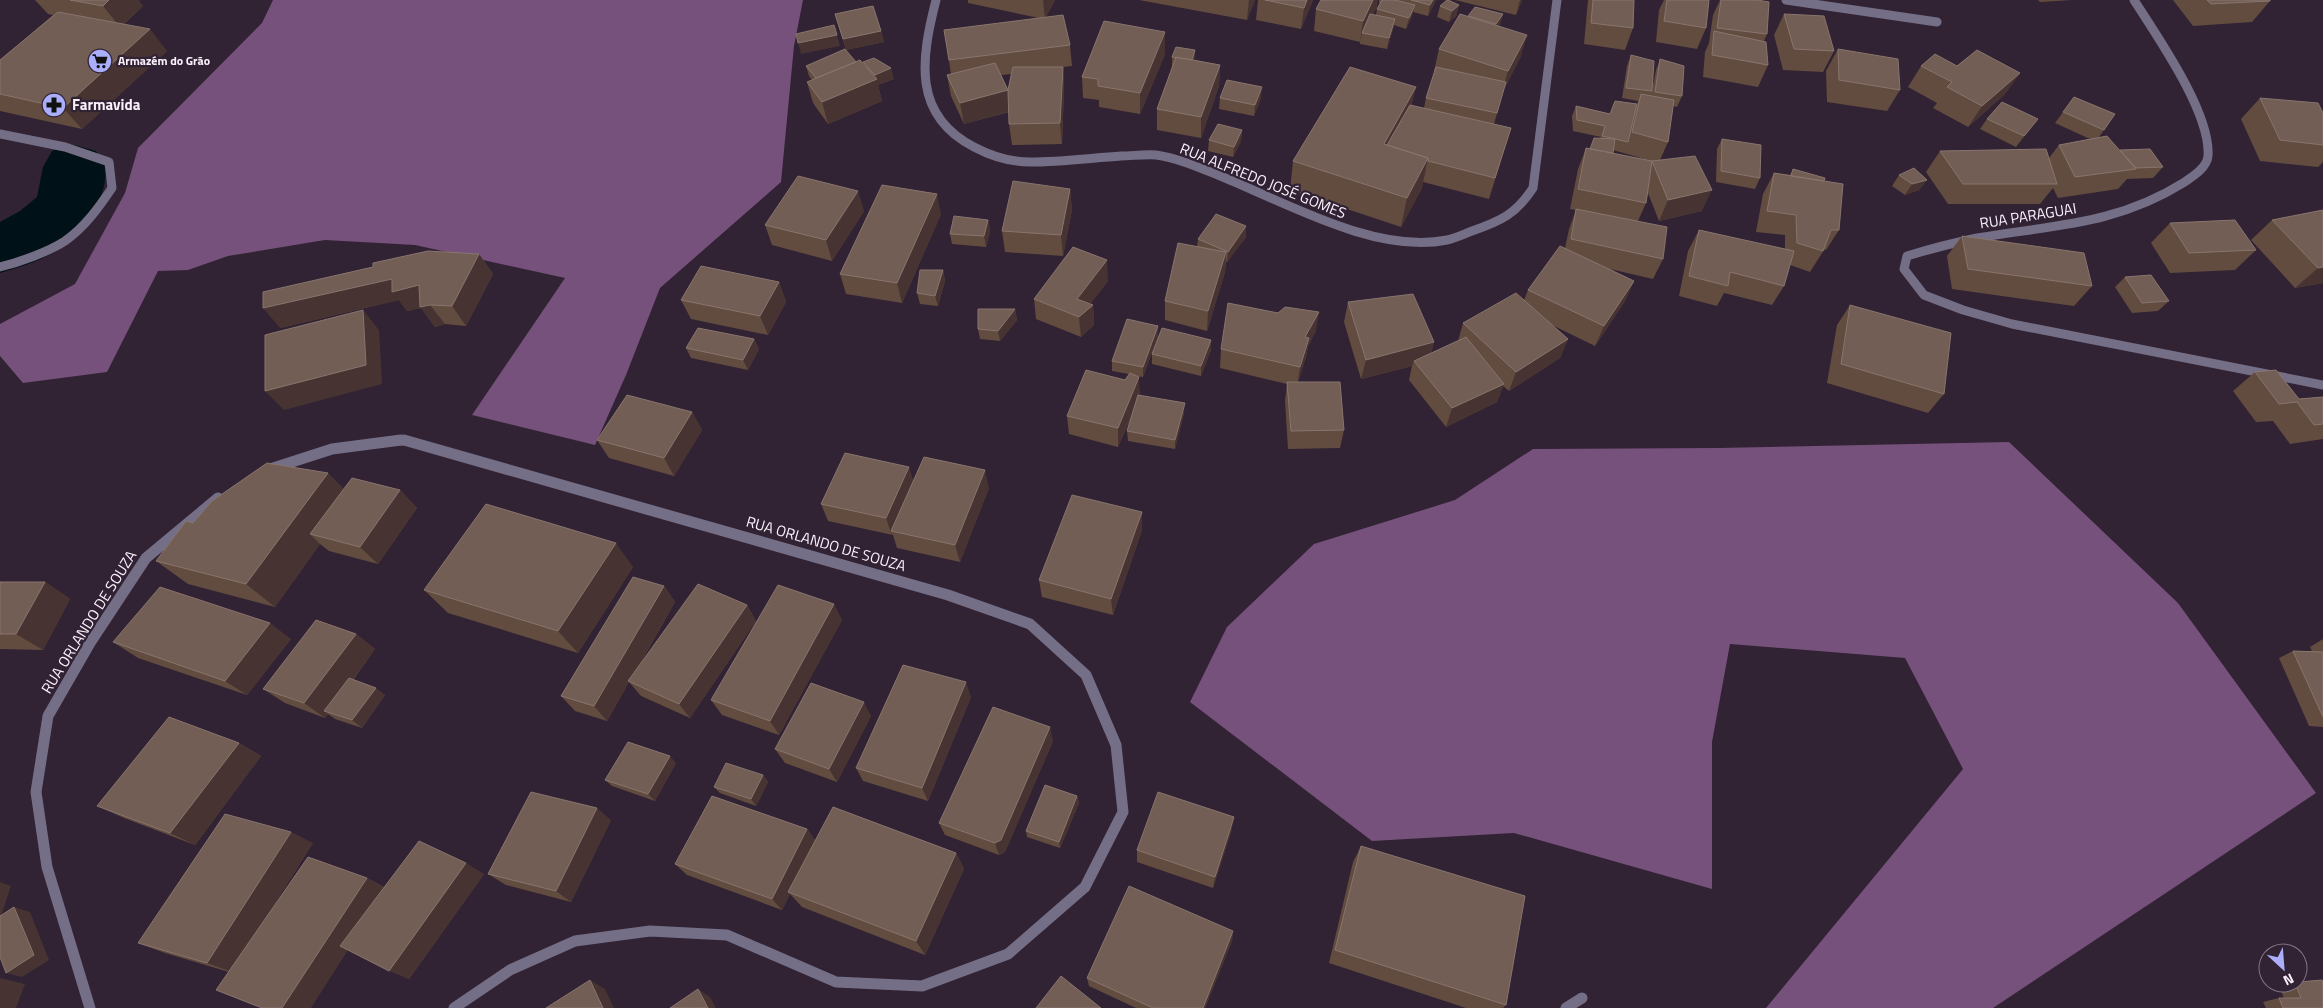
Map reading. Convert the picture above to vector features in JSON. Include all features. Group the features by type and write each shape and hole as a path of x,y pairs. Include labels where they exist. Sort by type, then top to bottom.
{"street":[{"name":"RUA ALFREDO JOSÉ GOMES","path":"936,0 930,18 927,51 927,90 931,108 946,126 968,144 993,156 1019,162 1155,155 1171,158 1253,189 1338,227 1411,242 1454,240 1475,233 1520,207 1533,188 1557,0"},
{"path":"1786,0 1937,22"},
{"name":"RUA PARAGUAI","path":"2134,0 2181,74 2199,114 2207,159 2200,170 2181,186 2146,203 2108,217 1940,245 1906,256 1904,270 1924,295 1979,315 2012,324 2323,385"},
{"path":"0,134 65,146 109,162 112,188 93,215 65,241 19,262 0,266"},
{"name":"RUA ORLANDO DE SOUZA","path":"260,474 268,469 332,449 403,440 948,595 1030,624 1086,675 1116,745 1123,812 1085,887 1008,954 922,986 836,982 727,935 650,931 574,941 510,970 454,1008"},
{"name":"RUA ORLANDO DE SOUZA","path":"90,1008 47,867 36,792 48,716 90,643 146,558 213,501 228,492"},
{"path":"1566,1008 1582,998"}],"shaded area":[{"path":"273,0 803,0 794,46 781,182 660,288 626,375 595,445 472,415 565,278 415,245 325,240 228,256 188,270 158,271 107,372 23,383 0,356 0,324 75,284 125,193 138,148 262,23"},
{"path":"2009,442 2178,603 2316,793 1993,1008 1766,1008 1963,769 1905,658 1730,644 1712,742 1712,889 1514,833 1372,841 1190,702 1227,627 1314,544 1455,500 1533,449 1717,448"}],"building":[{"path":"70,0 109,0 103,6"},
{"path":"1265,0 1307,0 1304,8"},
{"path":"1321,0 1373,0 1363,21 1316,9"},
{"path":"1382,0 1395,0 1415,5 1409,18 1377,9"},
{"path":"1411,0 1433,0 1430,5"},
{"path":"1447,0 1459,5 1452,11 1440,6"},
{"path":"1593,0 1634,0 1633,28 1591,23"},
{"path":"1667,0 1709,0 1706,28 1664,21"},
{"path":"1721,0 1769,2 1767,34 1717,28"},
{"path":"2207,0 2270,0 2270,1 2211,4"},
{"path":"873,6 881,31 843,39 835,14"},
{"path":"1475,7 1503,14 1496,24 1468,16"},
{"path":"58,12 150,29 63,108 0,94 0,60"},
{"path":"1370,14 1395,19 1389,38 1362,33"},
{"path":"1460,14 1527,35 1508,71 1439,49"},
{"path":"1784,14 1824,16 1834,51 1794,49"},
{"path":"1063,15 1070,45 949,60 944,30"},
{"path":"1104,21 1165,32 1140,93 1098,86 1098,79 1082,77"},
{"path":"834,25 837,35 798,43 796,34"},
{"path":"1714,31 1766,42 1768,65 1712,55"},
{"path":"1176,47 1195,50 1192,60 1172,57"},
{"path":"845,49 856,62 816,78 806,66"},
{"path":"1838,49 1898,59 1900,90 1839,80"},
{"path":"1977,50 2020,73 1982,106 1947,87 1952,82 1921,66 1935,54 1957,66"},
{"path":"1631,55 1654,61 1652,91 1626,88"},
{"path":"1176,57 1220,65 1201,117 1157,109"},
{"path":"874,58 891,68 875,75 863,62"},
{"path":"1660,59 1684,66 1682,96 1655,92"},
{"path":"860,60 877,79 822,102 807,82"},
{"path":"995,63 1008,90 960,103 947,75"},
{"path":"1013,67 1063,67 1060,123 1009,124 1008,90"},
{"path":"1350,67 1416,87 1384,144 1428,158 1407,198 1293,161"},
{"path":"1436,67 1506,82 1497,113 1426,98"},
{"path":"1227,80 1262,87 1255,105 1220,98"},
{"path":"1641,94 1674,100 1668,142 1632,132"},
{"path":"2074,97 2115,114 2104,130 2063,112"},
{"path":"2260,98 2318,103 2323,113 2323,145 2280,140"},
{"path":"1615,101 1637,104 1628,142 1602,136 1605,126 1577,120 1576,106 1610,114"},
{"path":"2002,102 2038,119 2024,136 1987,119"},
{"path":"1410,105 1511,128 1495,178 1428,161 1428,158 1387,145"},
{"path":"1218,124 1242,130 1234,147 1209,140"},
{"path":"2107,136 2136,169 2075,177 2059,145"},
{"path":"1594,138 1615,139 1613,153 1590,149"},
{"path":"1722,139 1761,145 1760,178 1721,171"},
{"path":"1586,148 1652,161 1646,203 1578,189"},
{"path":"2046,149 2057,184 1963,184 1940,151"},
{"path":"2150,149 2163,167 2136,168 2120,150"},
{"path":"1695,156 1712,190 1668,200 1652,161"},
{"path":"1914,168 1927,180 1912,184 1899,175"},
{"path":"1793,169 1825,178 1824,181 1791,176"},
{"path":"1774,173 1843,184 1839,230 1831,230 1823,251 1797,243 1796,215 1767,211"},
{"path":"798,176 858,191 826,240 765,225"},
{"path":"1013,181 1070,189 1061,235 1002,231"},
{"path":"882,185 937,194 897,283 840,274"},
{"path":"1576,209 1667,227 1663,259 1571,239"},
{"path":"2323,210 2323,267 2318,268 2272,220"},
{"path":"1216,214 1246,226 1228,252 1198,239"},
{"path":"954,216 988,220 984,236 950,234"},
{"path":"2235,220 2256,250 2189,253 2170,223"},
{"path":"1699,230 1794,251 1784,286 1730,272 1728,286 1689,276"},
{"path":"1962,236 2084,253 2092,286 1968,269"},
{"path":"1178,243 1226,252 1208,311 1165,301"},
{"path":"1560,246 1634,281 1604,326 1528,290"},
{"path":"1073,247 1107,260 1077,299 1093,305 1079,317 1034,299"},
{"path":"428,251 479,254 452,306 430,305 420,307 419,285 392,292 392,279 263,308 263,292 373,267 373,263"},
{"path":"701,266 779,282 760,316 681,300"},
{"path":"920,270 943,270 935,296 917,293"},
{"path":"2151,275 2169,301 2142,303 2125,277"},
{"path":"1516,293 1568,339 1516,372 1463,323"},
{"path":"1413,294 1434,342 1366,360 1348,302"},
{"path":"1228,303 1278,313 1285,307 1319,312 1305,337 1309,338 1300,367 1221,349"},
{"path":"1850,305 1951,333 1944,394 1841,364"},
{"path":"978,309 1015,309 998,331 978,329"},
{"path":"363,310 366,365 265,391 265,335"},
{"path":"1127,319 1158,326 1143,367 1112,361"},
{"path":"698,328 754,339 743,360 686,348"},
{"path":"1162,328 1211,340 1201,366 1152,354"},
{"path":"1466,337 1504,384 1452,408 1414,361"},
{"path":"1086,370 1125,380 1130,373 1139,377 1118,428 1067,416"},
{"path":"2276,370 2299,399 2323,397 2323,424 2314,425 2297,402 2279,404 2255,372"},
{"path":"1287,382 1340,382 1344,430 1291,431"},
{"path":"627,395 692,412 664,458 597,440"},
{"path":"1138,395 1185,403 1175,440 1127,431"},
{"path":"845,453 909,467 886,518 821,504"},
{"path":"924,457 985,470 955,545 891,531"},
{"path":"267,463 328,473 246,584 156,561 186,521 193,523 212,501"},
{"path":"352,478 400,490 360,547 310,534"},
{"path":"1072,495 1142,512 1111,599 1039,580"},
{"path":"486,504 616,543 558,631 424,590"},
{"path":"633,577 664,586 594,706 561,696"},
{"path":"0,582 45,582 16,634 0,634"},
{"path":"698,584 747,605 679,704 628,681"},
{"path":"778,585 834,604 770,721 711,700"},
{"path":"160,587 270,623 225,681 113,642"},
{"path":"316,620 356,634 304,703 263,689"},
{"path":"2293,651 2323,652 2323,717"},
{"path":"903,665 966,682 922,788 856,768"},
{"path":"349,678 376,688 352,720 324,711"},
{"path":"811,683 864,702 829,769 775,749"},
{"path":"993,707 1050,727 1001,840 995,843 939,823"},
{"path":"169,717 239,743 170,833 97,806"},
{"path":"628,742 670,756 648,794 605,780"},
{"path":"726,763 763,775 751,799 714,787"},
{"path":"1045,785 1077,796 1059,842 1026,831"},
{"path":"531,792 597,808 556,891 488,874"},
{"path":"1158,792 1234,817 1215,877 1137,850"},
{"path":"712,796 807,829 772,899 675,864"},
{"path":"833,807 956,853 916,941 788,892"},
{"path":"225,814 291,832 207,963 138,943"},
{"path":"419,841 466,863 389,971 340,946"},
{"path":"1361,846 1525,896 1506,1005 1335,950"},
{"path":"308,857 367,878 282,1008 262,1008 216,990"},
{"path":"1129,886 1233,931 1203,1008 1153,1008 1087,978"},
{"path":"14,907 34,955 6,973 0,957 0,916"},
{"path":"1061,976 1101,1008 1036,1008"},
{"path":"590,980 603,1008 546,1008"},
{"path":"2322,980 2323,1008 2283,1008 2279,998 2301,998 2299,993 2308,993 2308,981"},
{"path":"698,989 708,1008 670,1008"}],"waterway":[{"path":"0,249 33,235 52,221 67,203 73,182 74,167"}],"place":[{"name":"Armazém do Grão","path":"100,61"},
{"name":"Farmavida","path":"54,105"}]}
